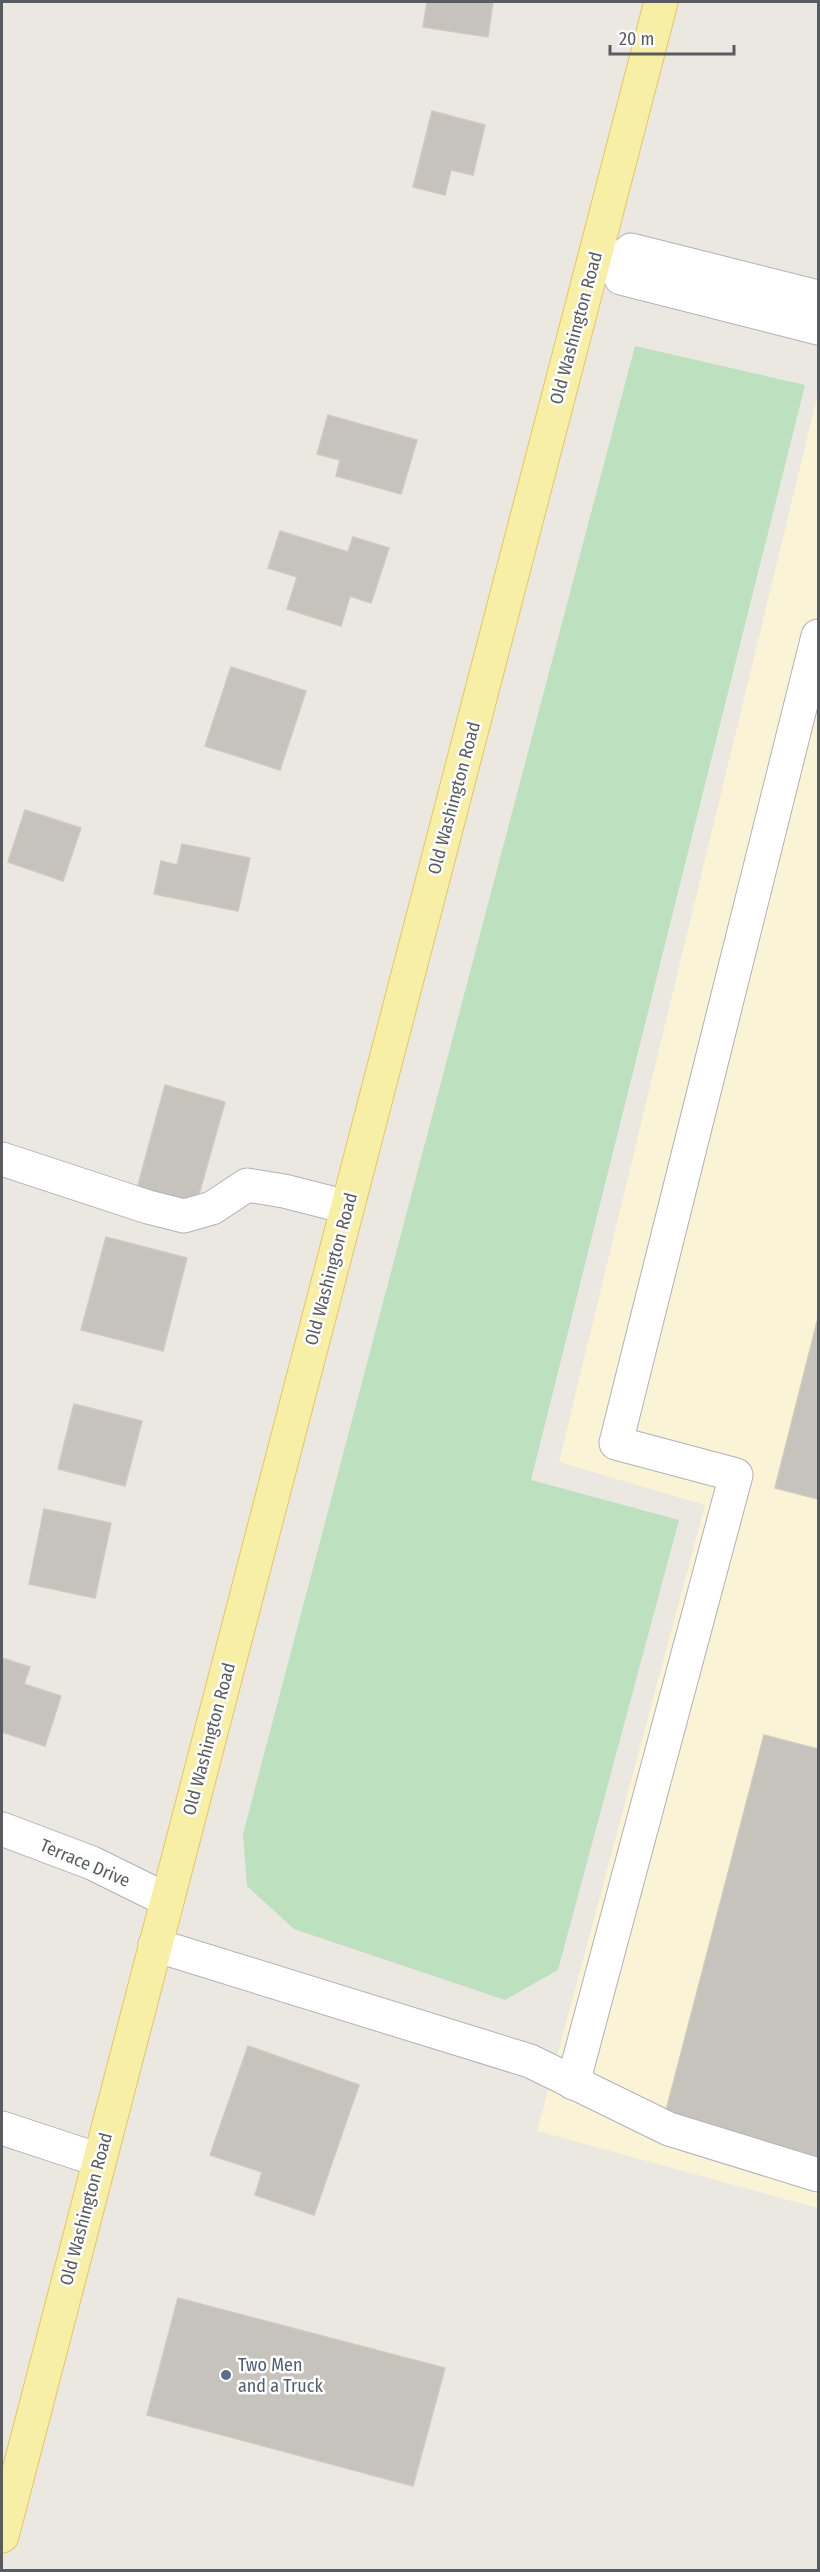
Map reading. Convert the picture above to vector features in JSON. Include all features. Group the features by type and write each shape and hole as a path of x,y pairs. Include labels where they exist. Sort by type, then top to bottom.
{"main road":[{"name":"Old Washington Road","path":"2,2536 10,2472 99,2160 347,1207 605,260 661,2"}],"street":[{"path":"819,297 631,250 605,260 621,278 819,328"},
{"path":"573,2082 736,1475 616,1443 819,636"},
{"path":"2,1159 148,1207 184,1216 212,1208 247,1185 284,1191 347,1207"},
{"name":"Terrace Drive","path":"2,1829 92,1863 167,1900"},
{"path":"155,1945 530,2061 669,2129 819,2175"},
{"path":"2,2128 99,2160"}],"shaded area":[{"path":"818,393 818,2208 537,2131 705,1505 559,1462"}],"green space":[{"path":"635,346 805,385 531,1480 679,1520 558,1970 505,2000 294,1929 247,1886 243,1834"}],"building":[{"path":"427,2 493,2 488,37 423,27"},
{"path":"432,111 485,125 473,175 451,170 445,195 413,187"},
{"path":"328,415 417,440 401,494 336,476 340,460 317,454"},
{"path":"280,531 348,552 353,537 389,548 371,603 350,596 341,626 287,609 297,577 268,568"},
{"path":"231,667 306,691 280,770 205,746"},
{"path":"25,810 81,828 63,881 8,862"},
{"path":"182,844 250,858 238,911 154,894 161,861 177,865"},
{"path":"165,1085 225,1102 196,1205 137,1189"},
{"path":"106,1237 187,1258 163,1351 81,1330"},
{"path":"818,1318 818,1499 775,1488"},
{"path":"74,1404 142,1421 125,1486 58,1469"},
{"path":"44,1509 111,1523 95,1598 29,1584"},
{"path":"2,1658 30,1667 24,1684 61,1696 45,1746 2,1732"},
{"path":"764,1735 818,1749 818,2166 662,2126"},
{"path":"248,2046 359,2085 314,2215 255,2195 262,2172 210,2155"},
{"path":"178,2298 445,2368 413,2486 147,2415"}],"place":[{"name":"Two Men and a Truck","path":"226,2375"}]}
